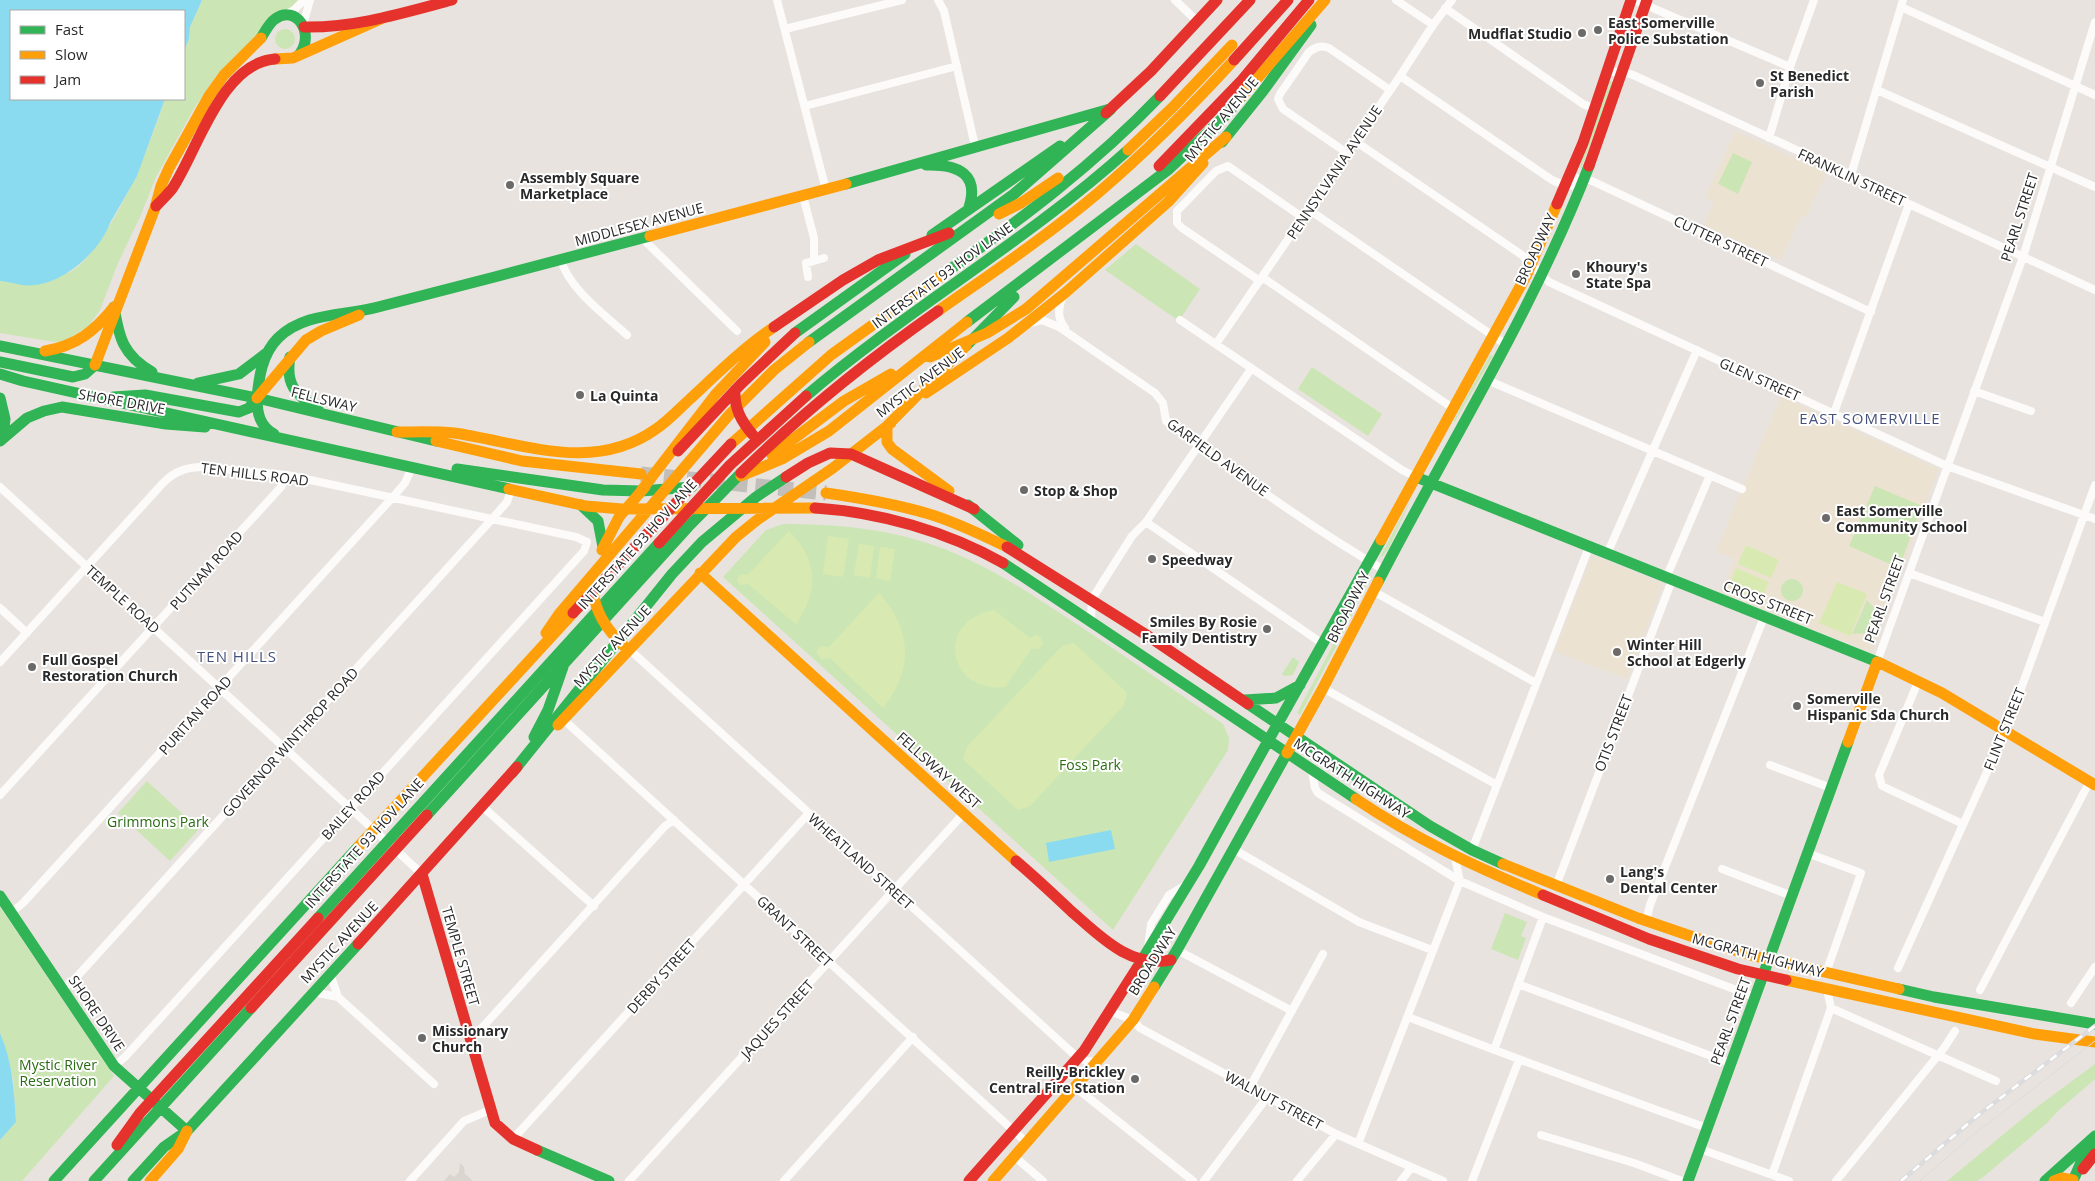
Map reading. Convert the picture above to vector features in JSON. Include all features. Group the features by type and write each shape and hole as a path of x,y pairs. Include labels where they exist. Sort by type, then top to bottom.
{"main road":[{"path":"304,26 332,26 383,18 452,0"},
{"name":"MYSTIC AVENUE","path":"512,772 536,734 548,710 591,581 612,527 641,491 735,390 802,328 1111,109 1151,71 1217,0"},
{"path":"54,1181 692,484 767,410 863,331 1104,149 1169,88 1250,0"},
{"name":"INTERSTATE 93 HOV LANE","path":"380,857 680,519 754,442 802,398 854,357 1066,203 1161,120 1274,0"},
{"path":"93,1181 167,1091 380,857 717,497 764,450 837,386 1075,212 1121,172 1180,116 1288,0"},
{"path":"1102,220 1220,105 1262,58 1309,0"},
{"path":"412,467 467,470 594,489 641,491 688,488 725,481 749,474 792,454 812,443 846,419 945,339 1161,176 1205,137 1248,91 1325,0"},
{"name":"MYSTIC AVENUE","path":"133,1181 170,1142 187,1131 422,874 512,772 564,720 700,573 747,528 834,468 935,386 1026,325 1065,294 1168,202 1264,91 1329,0"},
{"name":"BROADWAY","path":"969,1181 1078,1058 1110,1011 1218,832 1454,409 1531,264 1568,182 1632,0"},
{"name":"BROADWAY","path":"993,1181 1133,1020 1174,955 1235,850 1298,736 1430,482 1487,380 1541,274 1583,181 1624,72 1646,2"},
{"path":"104,399 94,383 93,372 114,307 156,206 166,172 211,92 226,72 257,44 271,22 281,16 293,17 304,26 307,39 299,55"},
{"path":"156,206 171,190 222,96 235,79 256,63 279,58 286,59 299,55 383,18"},
{"path":"265,32 265,45 268,51 279,58"},
{"path":"521,670 559,614 745,397 791,355 1020,189 1111,109"},
{"name":"MIDDLESEX AVENUE","path":"257,398 259,374 268,352 281,335 296,325 325,316 372,309 826,190 915,166 944,154 1111,109"},
{"path":"717,497 816,421 857,393 890,374 1001,325 1026,309 1226,137"},
{"name":"MIDDLESEX AVENUE","path":"915,166 944,164 961,170 966,175 973,190 968,210"},
{"path":"397,432 452,433 522,447 567,453 594,454 617,450 638,441 657,429 742,349 824,293 878,260 994,216 1054,187"},
{"path":"1038,564 974,509 892,449 887,442 887,426 1052,258"},
{"path":"641,491 694,419 728,379 777,331 824,293"},
{"path":"31,352 58,350 84,340 98,329 114,307"},
{"path":"114,307 122,343 130,357 142,367 167,380"},
{"name":"MIDDLESEX AVENUE","path":"257,398 290,357 313,335 372,309"},
{"name":"FELLSWAY","path":"0,346 257,398 522,461 641,474"},
{"path":"189,384 239,374 268,352"},
{"path":"290,357 287,373 291,386 300,397 328,415"},
{"path":"0,362 74,377 85,374 95,365"},
{"path":"0,374 24,381 511,490 580,504 624,510"},
{"path":"735,390 734,401 737,411 753,435 776,453 792,454"},
{"path":"104,399 130,394 148,395 239,412 249,408 257,398"},
{"name":"SHORE DRIVE","path":"0,398 4,419 2,439"},
{"path":"257,398 258,415 262,424 269,432 279,437"},
{"name":"SHORE DRIVE","path":"2,439 27,418 44,410 62,407 166,424 244,429"},
{"path":"512,772 688,556 742,508 773,485 820,457 836,452 851,454 974,509"},
{"name":"CROSS STREET","path":"1416,477 1877,662 1942,693 2092,783"},
{"name":"MCGRATH HIGHWAY","path":"826,493 883,502 939,517 996,540 1038,564 1092,599 1419,818 1472,850 1556,886 1706,942 1768,959 1950,1001 2095,1024"},
{"path":"580,504 598,521 603,547"},
{"name":"MCGRATH HIGHWAY","path":"624,510 829,509 899,522 946,537 1014,569 1385,818 1455,858 1503,880 1654,941 1712,961 1827,989 2056,1037 2095,1042"},
{"name":"FELLSWAY WEST","path":"700,573 1108,944 1140,961 1156,963 1174,955"},
{"path":"591,581 593,598 598,613 606,627 630,650"},
{"name":"PEARL STREET","path":"1688,1181 1877,662"},
{"path":"1245,700 1276,698 1300,685"},
{"name":"TEMPLE STREET","path":"422,874 490,1110 497,1127 513,1139 610,1181"},
{"name":"SHORE DRIVE","path":"0,896 114,1066 187,1131"},
{"path":"1040,1100 1053,1112"},
{"name":"MYSTIC AVENUE","path":"150,1181 178,1150 187,1131"},
{"path":"2045,1181 2095,1136"},
{"path":"2074,1181 2082,1160 2095,1140"},
{"path":"2074,1181 2095,1154"},
{"path":"2054,1181 2062,1178 2074,1181"}],"street":[{"path":"281,16 294,10 304,0"},
{"path":"304,26 310,0"},
{"path":"777,0 826,190"},
{"path":"785,29 902,0"},
{"path":"938,0 944,11 958,66 975,146"},
{"path":"1174,0 1198,21"},
{"path":"1396,0 1433,24"},
{"name":"PENNSYLVANIA AVENUE","path":"1216,344 1400,76 1433,24 1452,0"},
{"path":"1632,0 1646,2 1790,67"},
{"path":"1769,138 1790,67 1814,0"},
{"path":"1851,175 1902,4 2095,95"},
{"path":"1445,8 1583,104 1595,109"},
{"name":"PEARL STREET","path":"1877,662 1946,466 2023,257 2095,22"},
{"path":"1346,153 1283,109 1279,104 1280,94 1309,52 1322,46 1329,48 1390,90"},
{"path":"805,106 958,66"},
{"name":"FRANKLIN STREET","path":"1608,72 1624,72 1851,175 2095,290"},
{"path":"1400,76 1549,178 1568,182"},
{"path":"1877,90 2095,187"},
{"name":"GLEN STREET","path":"1355,141 1522,255 1550,282 1946,466 2095,519"},
{"path":"1302,217 1228,166 1216,171 1177,211 1177,223 1454,409"},
{"name":"CUTTER STREET","path":"1568,182 1583,181 1871,312"},
{"path":"803,196 814,238 814,261"},
{"path":"1834,413 1910,204"},
{"path":"1308,209 1505,344"},
{"path":"642,238 737,331"},
{"path":"808,276 806,263 824,258"},
{"path":"561,260 563,269 572,282 627,335"},
{"path":"1065,294 1059,310 1062,324 1067,332"},
{"name":"GARFIELD AVENUE","path":"1026,325 1042,320 1054,324 1067,332 1160,397 1166,421 1368,561 1384,570"},
{"path":"1180,320 1402,470 1416,477"},
{"path":"1607,554 1697,350"},
{"path":"1091,620 1092,599 1132,536 1146,522 1200,446 1251,369"},
{"path":"1487,380 1742,488"},
{"path":"1974,392 2031,410"},
{"name":"TEN HILLS ROAD","path":"0,662 163,483 180,471 200,467 287,475 576,536 587,542"},
{"name":"PURITAN ROAD","path":"11,913 29,896 392,498 406,481 412,467"},
{"name":"PUTNAM ROAD","path":"0,795 281,487 287,475"},
{"name":"OTIS STREET","path":"1556,886 1669,579 1710,475"},
{"name":"FLINT STREET","path":"1898,968 2006,730 2095,485"},
{"name":"TEMPLE ROAD","path":"0,488 422,874"},
{"name":"GOVERNOR WINTHROP ROAD","path":"62,989 73,981 505,505 511,490"},
{"path":"1146,522 1323,644"},
{"name":"BAILEY ROAD","path":"114,1066 131,1050 584,551 587,542"},
{"path":"1472,850 1589,547"},
{"path":"1909,573 2045,622"},
{"path":"1373,591 1536,683"},
{"path":"0,608 27,632"},
{"path":"1646,920 1650,905 1764,617"},
{"name":"WHEATLAND STREET","path":"630,650 1078,1058"},
{"path":"1918,682 1879,775 1880,782 1884,788 1963,824"},
{"path":"1323,688 1497,786"},
{"name":"GRANT STREET","path":"564,720 1027,1143"},
{"path":"1770,764 1831,788"},
{"path":"1311,769 1318,793 1460,881 1543,917 1754,997"},
{"path":"1980,990 2092,783"},
{"path":"482,807 594,906"},
{"name":"DERBY STREET","path":"513,1139 809,813"},
{"name":"JAQUES STREET","path":"629,1181 964,813"},
{"path":"470,1041 665,826 674,820"},
{"path":"1235,850 1358,922 1432,950"},
{"path":"1807,853 1861,873 1826,973"},
{"path":"1358,1144 1460,881 1455,858"},
{"path":"1722,869 1792,896"},
{"path":"1494,1050 1543,917"},
{"path":"1250,1087 1323,954"},
{"path":"1174,955 1292,1011"},
{"path":"2071,1003 2095,967"},
{"path":"330,973 338,997 434,1084"},
{"path":"1518,984 1730,1063"},
{"path":"1772,1175 1831,1008 1827,989"},
{"path":"313,992 338,997"},
{"path":"1831,1008 1996,1081"},
{"name":"WALNUT STREET","path":"1110,1011 1133,1020 1140,1028 1336,1134 1443,1181"},
{"path":"1408,1017 1519,1060 1586,1082 1707,1128"},
{"path":"1836,1181 1938,1055 1955,1031"},
{"path":"784,1181 913,1037"},
{"path":"1078,1058 1097,1062"},
{"path":"1472,1181 1519,1060"},
{"path":"1075,1088 1193,1181"},
{"path":"1204,1181 1268,1096"},
{"path":"410,1181 464,1121 490,1110"},
{"path":"1297,1181 1336,1134"},
{"path":"1541,1135 1682,1181"},
{"path":"1700,1149 1788,1181"},
{"path":"1015,1157 1043,1181"},
{"path":"1401,1181 1411,1168"}],"shaded area":[{"path":"1735,131 1826,173 1806,218 1801,216 1781,260 1704,225 1714,202 1705,197"},
{"name":"East Somerville Community School","path":"1781,396 1938,469 1871,652 1721,592 1735,559 1716,551"},
{"path":"1592,555 1663,584 1627,679 1555,651"},
{"path":"460,1163 464,1167 465,1174 473,1181 444,1181 450,1174 454,1177 459,1172"}],"green space":[{"path":"202,0 299,0 288,10 267,19 252,42 237,54 216,76 193,110 156,177 140,217 118,263 100,310 89,326 66,340 55,342 0,333 0,281 19,283 68,273 83,262 113,220 139,167 165,100 185,100 185,49 189,39 190,27"},
{"path":"285,29 292,32 295,39 292,46 285,49 278,46 275,39 278,32"},
{"path":"1610,81 1614,82 1581,169 1580,166"},
{"path":"1733,153 1752,162 1738,194 1718,184"},
{"path":"1136,244 1200,289 1179,321 1105,270"},
{"path":"1490,355 1493,356 1454,423 1454,420"},
{"path":"1312,367 1382,414 1368,436 1298,389"},
{"path":"1875,486 1922,506 1899,568 1849,546"},
{"path":"1413,495 1389,548 1380,557"},
{"name":"Foss Park","path":"783,524 859,528 915,539 952,552 989,570 1041,601 1131,660 1223,724 1229,738 1228,750 1113,930 723,577 766,530"},
{"path":"789,531 806,553 812,576 809,599 796,624 748,584 740,585 737,580 740,574 748,575"},
{"path":"828,536 849,539 843,577 823,574"},
{"path":"859,544 874,546 870,578 854,575"},
{"path":"1746,545 1779,560 1771,578 1738,564"},
{"path":"880,547 895,549 890,581 876,578"},
{"path":"1736,568 1769,582 1761,600 1729,586"},
{"path":"1367,576 1369,576 1369,579 1356,603 1350,620 1300,715 1297,713 1332,647 1346,613"},
{"path":"1792,579 1800,582 1803,590 1800,598 1792,601 1784,598 1781,590 1784,582"},
{"path":"1837,582 1867,594 1850,636 1819,623"},
{"path":"879,593 898,621 905,650 900,678 883,708 830,658 821,659 817,653 818,648 822,646 829,647"},
{"path":"1867,600 1875,609 1875,622 1866,633 1852,634"},
{"path":"994,610 1030,638 1036,635 1041,637 1043,643 1039,649 1032,648 1005,687 985,686 970,679 960,668 956,654 956,640 963,627 975,616"},
{"path":"1074,643 1127,693 1124,705 1030,806 1018,810 963,759 967,747 1062,646"},
{"path":"1293,657 1299,662 1293,675 1284,676 1282,674"},
{"name":"Grimmons Park","path":"147,781 199,829 170,861 118,813"},
{"name":"Mystic River Reservation","path":"0,907 114,1076 22,1181 0,1181 0,1140 16,1122 13,1078 0,1033"},
{"path":"1505,913 1527,922 1521,936 1526,938 1518,960 1491,949"},
{"path":"2095,1064 2095,1079 2059,1110 2046,1124 1982,1178 1977,1181 1947,1181 2033,1110"}],"water":[{"path":"0,0 202,0 190,27 189,39 185,49 185,10 10,10 10,100 165,100 137,176 105,234 90,254 69,271 46,283 22,285 0,281"},
{"path":"1111,830 1115,849 1049,862 1046,843"},
{"path":"0,1033 10,1066 16,1122 0,1140"}],"tunnel":[{"path":"641,474 826,493"}],"tram line":[{"path":"1920,1181 1968,1139 2095,1041"}],"railway":[{"path":"1901,1181 1977,1116 2095,1026"}],"traffic: fast":[{"path":"261,38 275,19 283,15 290,15 301,23 304,30 304,47 299,55"},
{"path":"1222,142 1263,91 1311,25"},
{"path":"942,275 999,234 1082,169 1160,96"},
{"path":"967,322 1169,169 1227,114 1242,96"},
{"path":"846,184 1110,109"},
{"path":"809,342 1014,194 1111,109"},
{"path":"932,235 1060,146"},
{"path":"806,396 886,333 1050,214 1128,150"},
{"path":"926,165 938,165 957,169 964,174 969,180 971,188 968,210"},
{"path":"1378,582 1516,325 1567,220 1589,166"},
{"path":"257,398 260,374 268,351 278,338 300,323 325,316 378,307 650,236"},
{"path":"795,333 905,254"},
{"path":"966,346 1014,297"},
{"path":"114,307 124,345 142,366 152,372"},
{"path":"0,346 257,398 436,441"},
{"path":"198,383 239,374 268,352"},
{"path":"290,357 289,375 294,388 298,394 318,409"},
{"path":"0,362 73,377 85,374 95,365"},
{"path":"0,374 23,381 509,489"},
{"path":"113,397 145,395 239,412 249,408 257,398"},
{"path":"0,398 5,419 3,437"},
{"path":"257,398 260,419 265,427 274,434"},
{"path":"0,441 27,418 44,411 62,407 166,424 205,427"},
{"path":"457,469 603,490 641,491 692,487"},
{"path":"427,815 688,527 741,473"},
{"path":"512,773 672,574 702,542 756,497 786,477"},
{"path":"1416,477 1880,663"},
{"path":"581,505 598,521 603,547"},
{"path":"968,505 1018,545"},
{"path":"1268,741 1381,540"},
{"path":"318,918 659,543"},
{"path":"1003,563 1356,799"},
{"path":"534,737 548,710 563,667"},
{"path":"1245,700 1276,698 1300,685"},
{"path":"1248,704 1430,826 1472,850 1503,864"},
{"path":"1137,968 1199,866 1268,741"},
{"path":"1688,1181 1848,742"},
{"path":"1154,987 1177,950 1287,753"},
{"path":"54,1181 359,846"},
{"path":"0,896 114,1066 187,1131"},
{"path":"133,1181 164,1147 187,1131 358,944"},
{"path":"1899,989 1934,997 2095,1024"},
{"path":"94,1181 251,1008"},
{"path":"2045,1181 2095,1136"},
{"path":"2073,1181 2082,1160 2092,1144"},
{"path":"537,1150 609,1181"}],"traffic: slow":[{"path":"1242,96 1325,0"},
{"path":"275,59 293,58 383,18"},
{"path":"95,365 169,168 209,96 224,75 261,38"},
{"path":"1128,150 1173,107 1232,45"},
{"path":"938,311 1039,239 1098,193 1168,129 1234,60"},
{"path":"930,357 987,333 1026,309 1226,137"},
{"path":"926,393 1008,338 1065,293 1168,202 1203,163"},
{"path":"999,214 1021,203 1058,178"},
{"path":"650,236 846,184"},
{"path":"1381,540 1527,274 1557,204"},
{"path":"731,444 831,355 942,275"},
{"path":"45,351 56,349 84,336 100,323 114,307"},
{"path":"257,398 306,340 321,331 359,315"},
{"path":"741,476 782,459 829,431 967,322"},
{"path":"397,432 454,433 557,452 583,453 608,450 632,443 656,429 741,352 774,327"},
{"path":"641,491 715,395 765,342"},
{"path":"546,633 559,614 729,415 774,370 809,342"},
{"path":"949,491 892,449 887,442 887,426 966,346"},
{"path":"772,455 844,401 891,374"},
{"path":"558,725 736,537 757,520 833,468 891,423"},
{"path":"436,441 522,461 641,474"},
{"path":"602,550 619,517 645,487"},
{"path":"509,489 586,506 622,509 815,508"},
{"path":"826,493 903,507 929,514 959,525 1007,547"},
{"path":"700,573 1016,861"},
{"path":"1287,753 1378,582"},
{"path":"592,587 593,596 602,620 624,646"},
{"path":"359,846 573,613"},
{"path":"1848,742 1877,662"},
{"path":"1880,663 1942,693 2095,785"},
{"path":"1356,799 1378,814 1447,852 1543,895"},
{"path":"1503,864 1638,918 1714,944 1754,956 1899,989"},
{"path":"1786,980 2035,1034 2095,1042"},
{"path":"993,1181 1133,1020 1154,987"},
{"path":"150,1181 178,1149 187,1131"},
{"path":"2054,1181 2062,1178 2073,1180"}],"traffic: jam":[{"path":"304,27 323,27 360,22 397,15 452,0"},
{"path":"1106,113 1151,71 1217,0"},
{"path":"1160,96 1250,0"},
{"path":"1234,60 1288,0"},
{"path":"1159,166 1242,80 1309,0"},
{"path":"1557,204 1583,143 1631,0"},
{"path":"1589,166 1647,0"},
{"path":"156,206 172,189 213,111 226,92 240,76 256,64 275,59"},
{"path":"774,327 843,280 878,260 949,233"},
{"path":"741,473 836,388 938,311"},
{"path":"678,451 741,384 795,333"},
{"path":"735,390 739,414 753,435"},
{"path":"659,543 730,465 806,396"},
{"path":"573,613 731,444"},
{"path":"786,477 808,463 830,453 851,454 974,509"},
{"path":"815,508 863,514 912,525 959,541 1003,563"},
{"path":"1007,547 1148,636 1248,704"},
{"path":"358,944 517,767"},
{"path":"251,1008 427,815"},
{"path":"1016,861 1104,940 1116,948 1142,959 1156,961 1171,960"},
{"path":"422,874 495,1123 513,1139 537,1150"},
{"path":"1543,895 1649,939 1738,969 1786,980"},
{"path":"117,1145 140,1113 318,918"},
{"path":"969,1181 1084,1051 1137,968"},
{"path":"2083,1169 2095,1154"}],"place":[{"name":"East Somerville Police Substation","path":"1598,30"},
{"name":"Mudflat Studio","path":"1582,33"},
{"name":"St Benedict Parish","path":"1760,83"},
{"name":"Assembly Square Marketplace","path":"510,185"},
{"name":"Khoury's State Spa","path":"1576,274"},
{"name":"La Quinta","path":"580,395"},
{"name":"Stop & Shop","path":"1024,490"},
{"name":"East Somerville Community School","path":"1826,518"},
{"name":"Speedway","path":"1152,559"},
{"name":"Smiles By Rosie Family Dentistry","path":"1267,629"},
{"name":"Winter Hill School at Edgerly","path":"1617,652"},
{"name":"Full Gospel Restoration Church","path":"32,667"},
{"name":"Somerville Hispanic Sda Church","path":"1797,706"},
{"name":"Lang's Dental Center","path":"1610,879"},
{"name":"Missionary Church","path":"422,1038"},
{"name":"Reilly-Brickley Central Fire Station","path":"1135,1079"}],"district":[{"name":"EAST SOMERVILLE","path":"1870,418"},
{"name":"TEN HILLS","path":"237,656"}]}
